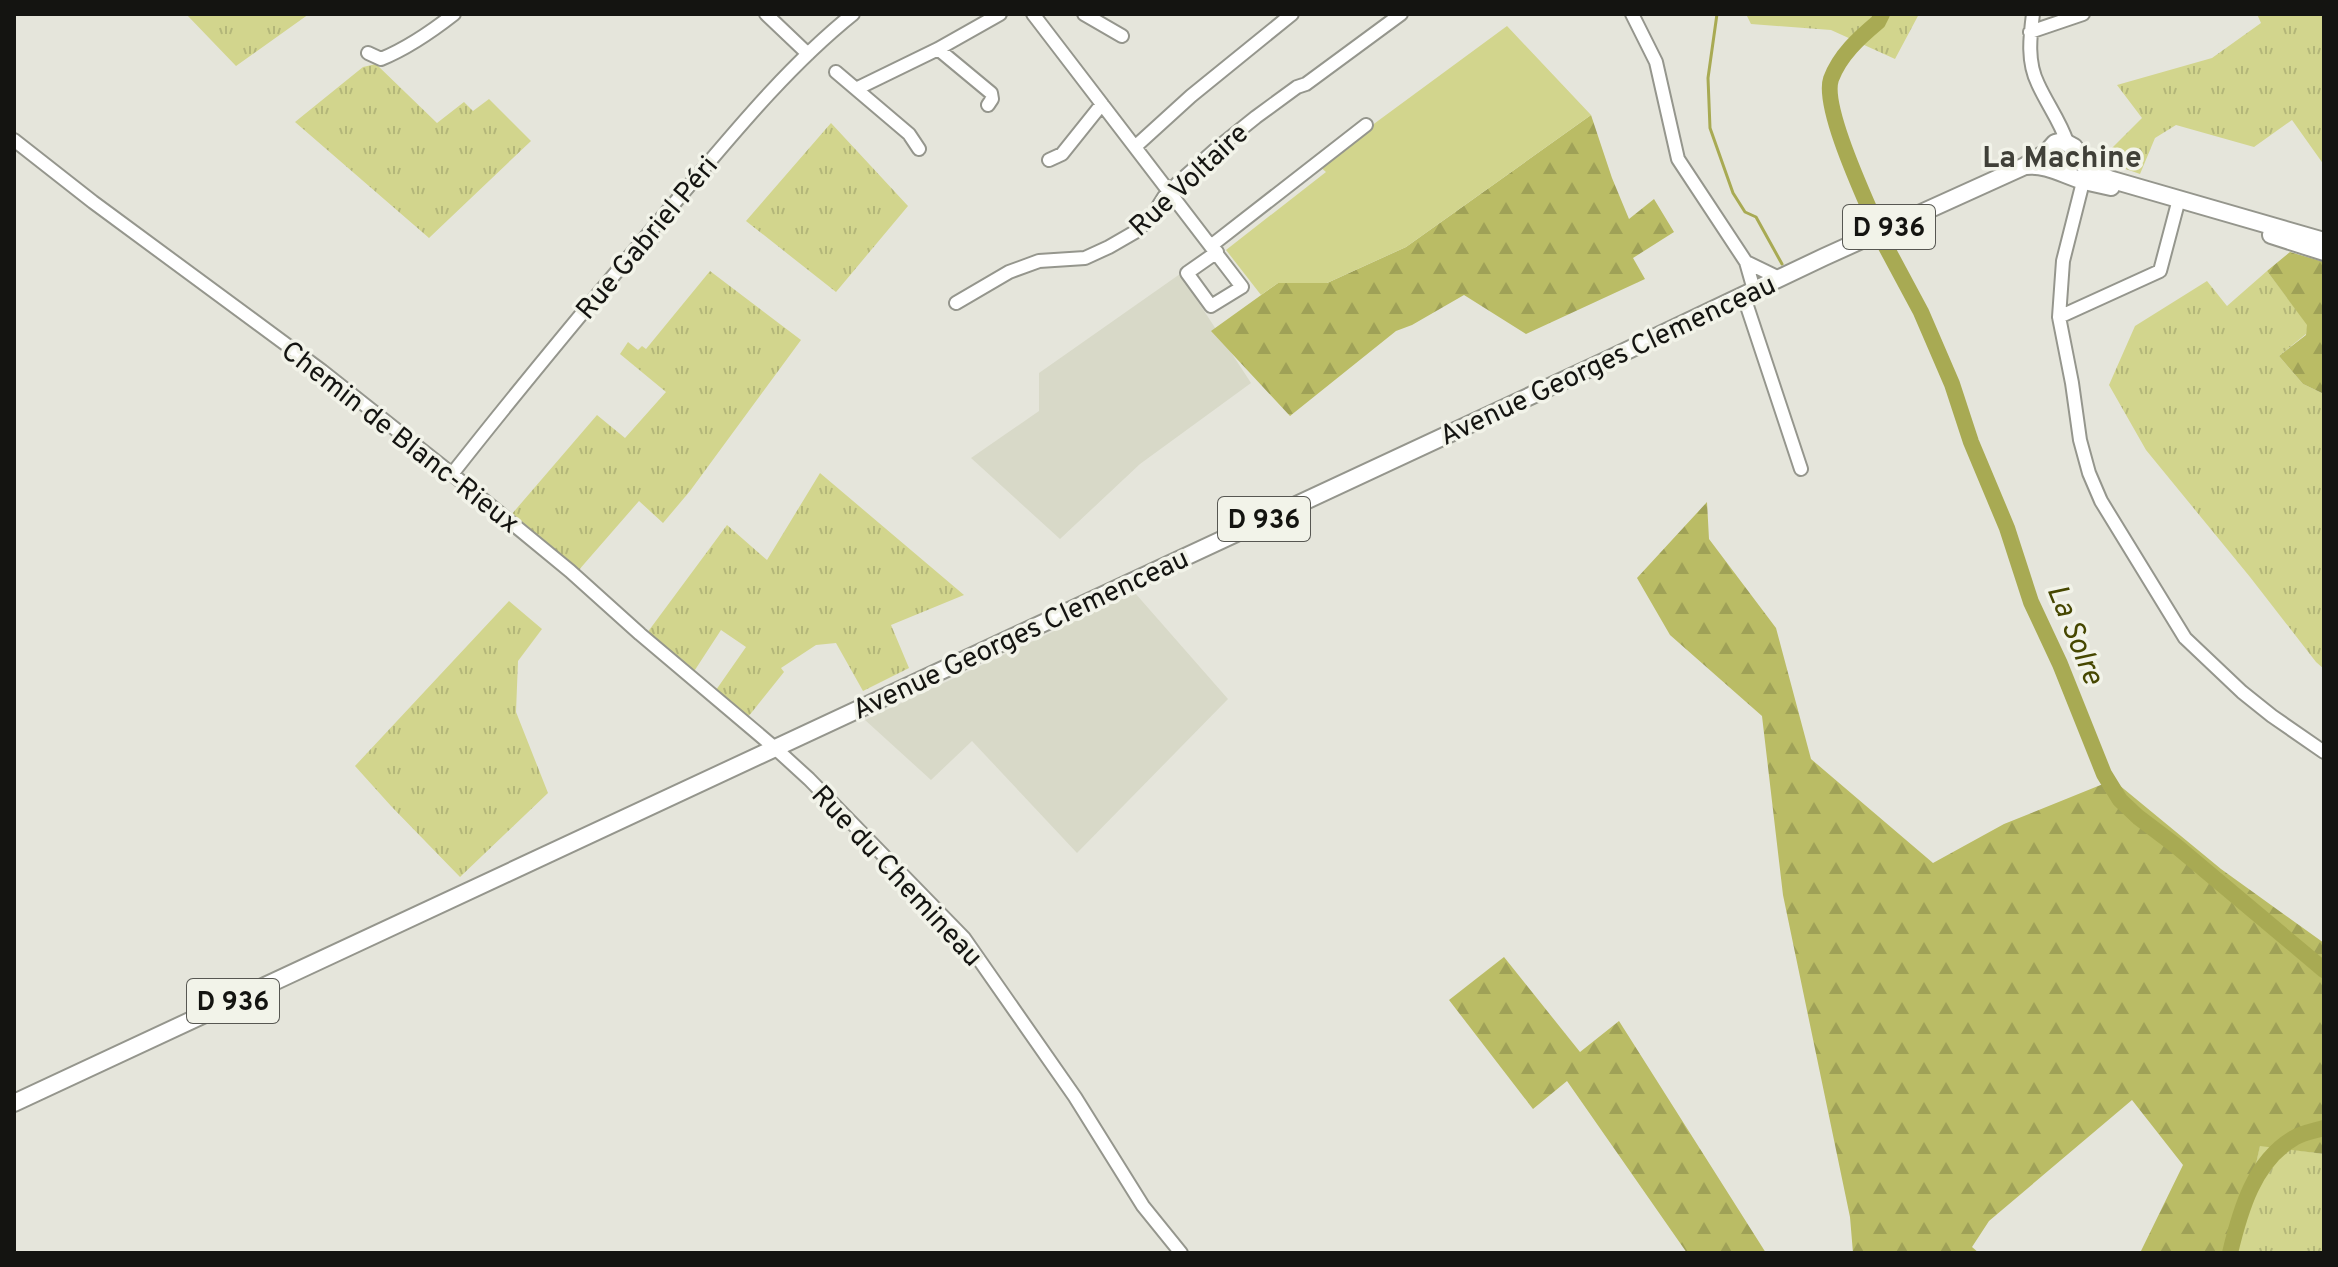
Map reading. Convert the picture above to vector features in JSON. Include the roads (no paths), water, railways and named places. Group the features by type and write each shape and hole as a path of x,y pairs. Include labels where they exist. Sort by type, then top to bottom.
{"main road":[{"name":"Avenue Georges Clemenceau","path":"14,1103 1972,188 2025,166 2066,160"},
{"path":"2066,160 2109,179 2179,203 2324,241"},
{"path":"2179,203 2194,214 2324,252"}],"street":[{"path":"368,53 381,59 398,52 454,14"},
{"path":"766,14 808,54"},
{"name":"Rue Gabriel Péri","path":"452,474 589,303 715,156 808,54 853,14"},
{"path":"858,88 1000,14"},
{"path":"1033,14 1136,146 1214,249 1242,287 1211,306 1187,273 1214,249 1299,176 1366,125"},
{"path":"1084,14 1122,36"},
{"path":"1136,146 1191,96 1292,14"},
{"name":"Rue Voltaire","path":"956,303 1009,272 1039,261 1085,258 1135,232 1151,218 1170,191 1256,117 1401,14"},
{"path":"1632,14 1656,62 1678,159 1746,262 1748,292 1801,469"},
{"path":"2033,14 2030,32 2033,73 2060,123 2066,160 2059,317 2080,440 2089,473 2101,501 2175,625 2193,647 2272,716 2324,752"},
{"path":"2030,32 2083,14"},
{"path":"938,49 991,93 992,99 988,105"},
{"path":"836,72 909,134 919,149"},
{"path":"1049,160 1062,154 1102,104"},
{"name":"Chemin de Blanc-Rieux","path":"14,140 322,371 452,474 775,748"},
{"path":"2059,317 2160,271 2179,203"},
{"path":"1746,262 1779,278"},
{"name":"Rue du Chemineau","path":"775,748 857,826 964,938 1075,1097 1143,1206 1181,1253"}],"waterway":[{"path":"1717,14 1708,78 1710,128 1733,193 1745,212 1756,217 1782,264"},
{"name":"La Solre","path":"1875,222 1845,150 1830,92 1831,79 1839,62 1882,14"},
{"name":"La Solre","path":"1884,243 1921,312 1952,384 1971,442 2007,528 2031,602 2060,664 2104,774 2120,800 2138,817 2324,970"},
{"name":"La Solre","path":"2230,1253 2244,1204 2259,1173 2280,1148 2294,1138 2324,1128"}],"district":[{"name":"La Machine","path":"2062,157"}]}
